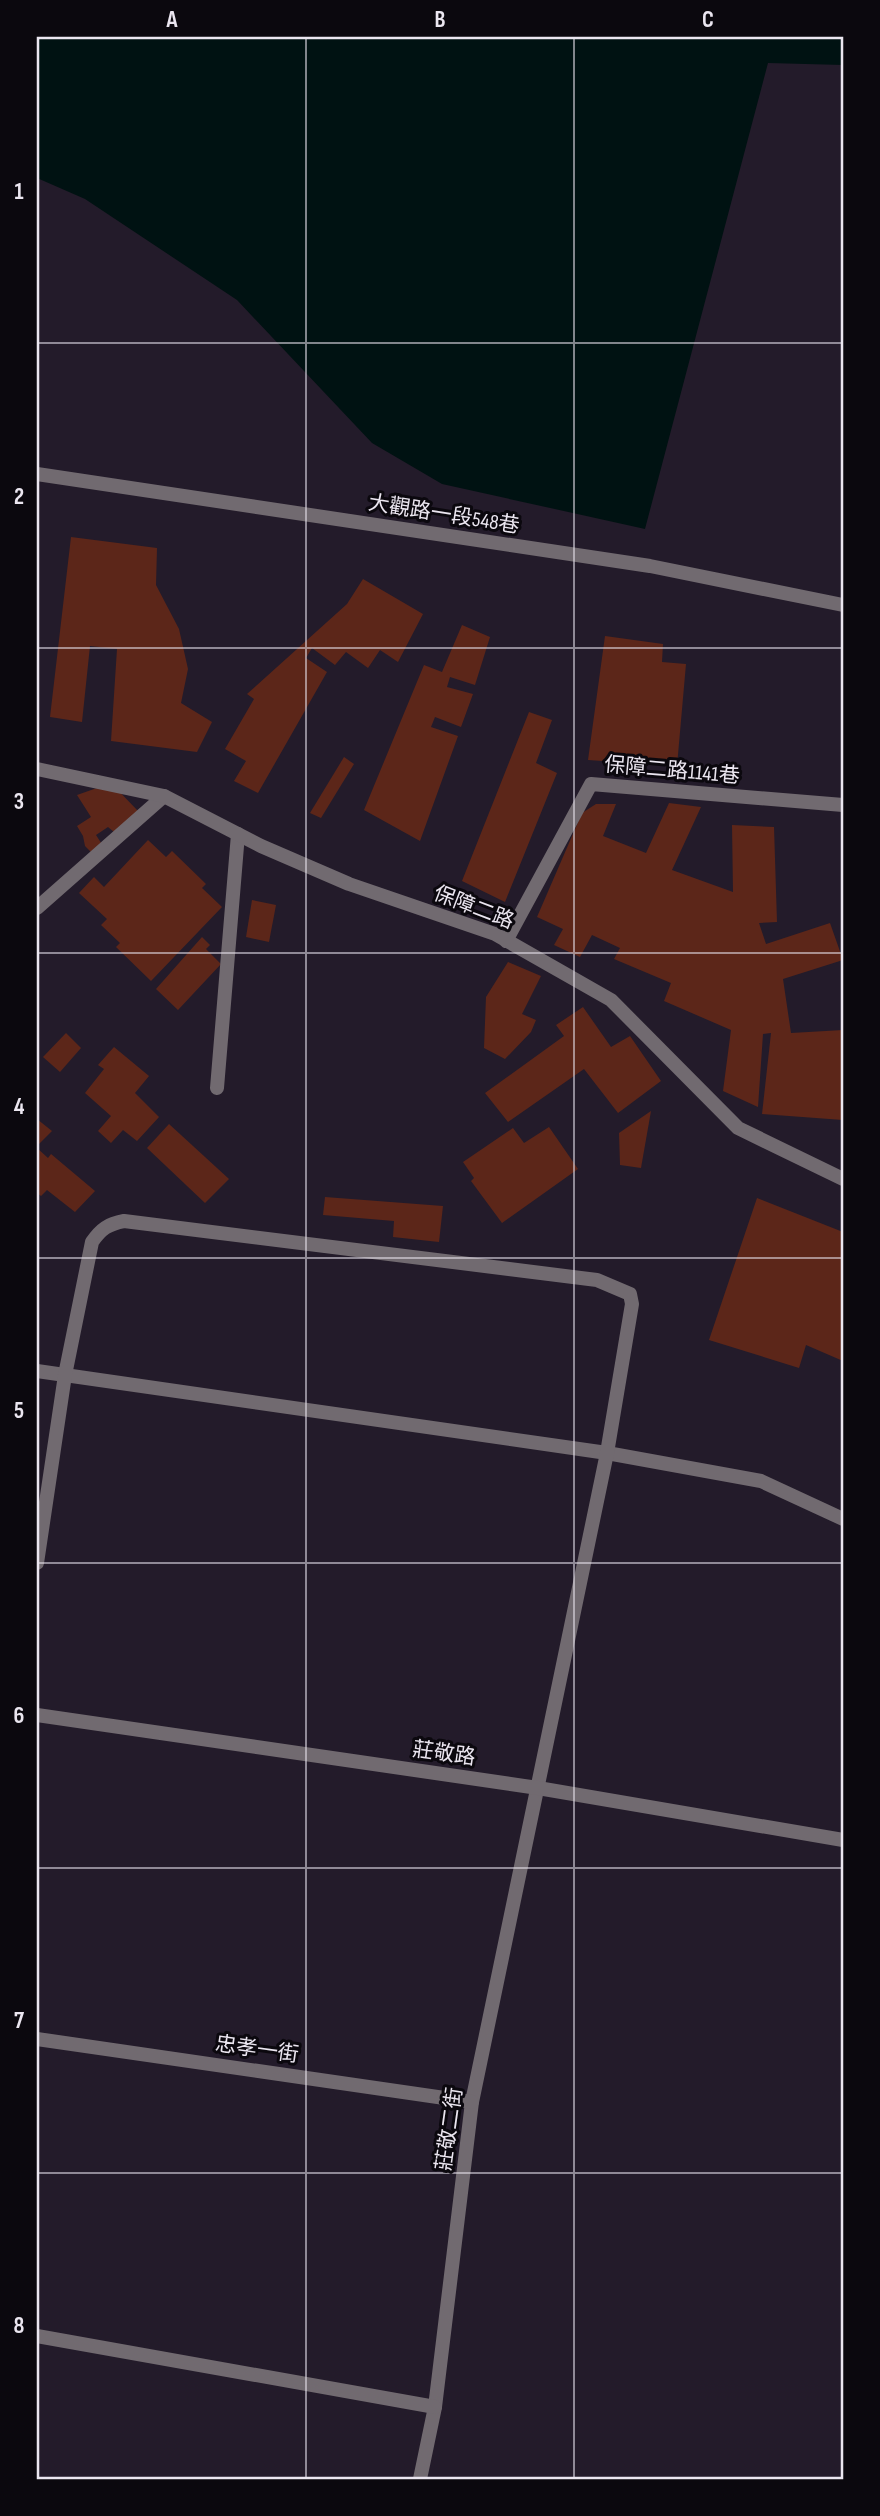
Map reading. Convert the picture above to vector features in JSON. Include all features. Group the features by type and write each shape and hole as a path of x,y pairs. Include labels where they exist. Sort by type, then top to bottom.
{"street":[{"name":"大觀路一段548巷","path":"37,474 650,566 843,605"},
{"name":"保障二路","path":"37,769 164,796 261,846 349,884 495,934 611,1000 738,1128 843,1179"},
{"name":"保障二路1141巷","path":"506,940 591,784 843,805"},
{"path":"37,908 164,796"},
{"path":"218,1088 238,834"},
{"name":"莊敬二街","path":"65,1375 92,1242 100,1230 124,1221 597,1280 630,1294 632,1304 607,1453 472,2102 435,2407 419,2479"},
{"path":"37,1371 607,1453 761,1481 843,1518"},
{"path":"37,1563 65,1375"},
{"name":"莊敬路","path":"37,1715 538,1788 843,1840"},
{"name":"忠孝一街","path":"37,2039 472,2102"},
{"path":"37,2336 435,2407"}],"shaded area":[{"path":"37,37 843,37 843,65 768,63 645,529 442,484 372,443 237,300 85,199 37,178"}],"building":[{"path":"71,537 157,548 156,585 179,629 188,669 181,703 212,722 197,752 111,741 117,649 90,646 82,722 50,717"},
{"path":"363,579 423,614 398,662 380,650 368,668 346,652 335,665 312,648 306,658 327,672 258,793 234,781 246,761 225,749 254,699 247,694 347,604"},
{"path":"462,625 490,637 475,685 450,677 447,687 473,694 461,727 435,717 431,727 458,736 420,841 364,810 424,665 442,672"},
{"path":"605,636 663,644 662,662 686,664 677,766 588,760"},
{"path":"529,712 552,720 536,763 557,773 505,902 462,881"},
{"path":"344,757 354,764 321,818 310,813"},
{"path":"111,783 138,811 114,832 108,827 96,835 105,849 94,855 85,846 77,826 91,817 77,795"},
{"path":"669,803 701,807 672,870 733,892 732,825 774,827 777,922 759,923 766,944 830,923 843,960 783,979 791,1033 843,1030 843,1120 762,1114 771,1033 763,1034 758,1107 723,1091 731,1030 664,1001 671,983 614,959 620,948 592,935 580,957 554,945 563,929 537,917 582,813 596,804 616,804 603,836 646,853"},
{"path":"148,840 166,857 172,851 206,884 202,888 222,907 151,981 116,947 120,943 101,925 107,919 79,893 94,877 104,887"},
{"path":"252,900 276,905 269,942 246,937"},
{"path":"202,937 210,945 206,949 221,964 178,1010 156,989"},
{"path":"508,962 541,976 522,1014 536,1020 531,1032 505,1059 484,1048 486,997"},
{"path":"583,1007 611,1047 630,1036 661,1081 618,1113 584,1069 508,1122 485,1093 564,1036 556,1025"},
{"path":"66,1033 81,1048 60,1072 43,1057"},
{"path":"114,1047 149,1076 135,1093 159,1117 137,1141 123,1130 111,1143 98,1131 111,1116 85,1093 104,1069 98,1065"},
{"path":"651,1111 641,1168 620,1165 619,1133"},
{"path":"37,1119 52,1131 37,1146"},
{"path":"169,1124 229,1179 205,1203 147,1148"},
{"path":"549,1127 578,1169 502,1223 471,1181 474,1178 463,1162 513,1128 524,1143"},
{"path":"37,1148 48,1158 51,1154 95,1191 75,1212 47,1190 41,1196 37,1193"},
{"path":"325,1197 443,1206 439,1242 393,1237 394,1221 323,1215"},
{"path":"757,1198 843,1232 843,1361 806,1345 799,1368 709,1340"}]}
